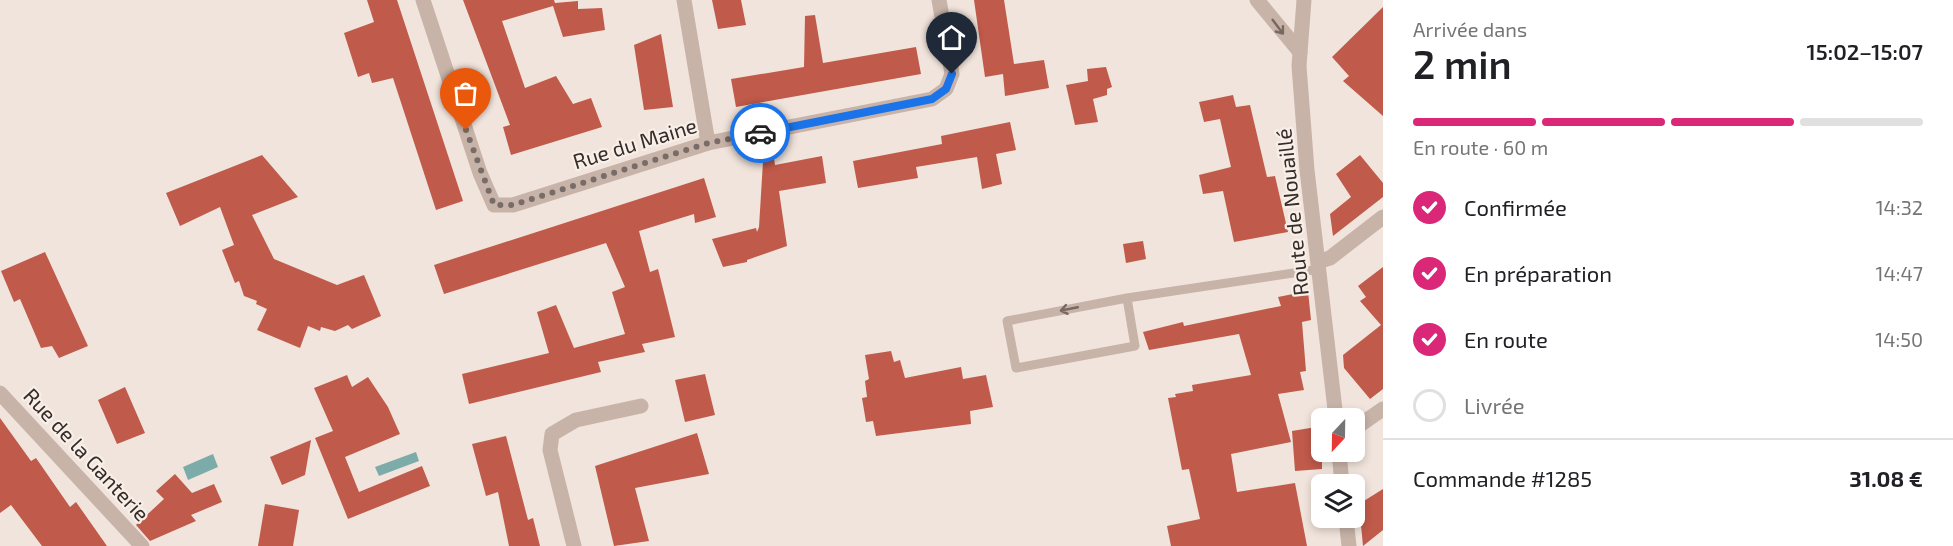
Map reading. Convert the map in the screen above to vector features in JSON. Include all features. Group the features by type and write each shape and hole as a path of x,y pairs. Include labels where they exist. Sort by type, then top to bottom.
{"street":[{"name":"Rue du Maine","path":"423,0 480,173 494,205 513,205 708,143 932,99 946,89 952,74 939,0"},
{"path":"684,0 708,143"},
{"path":"1257,0 1300,52"},
{"name":"Route de Nouaillé","path":"1304,0 1300,52 1307,170 1320,265 1335,408"},
{"path":"1320,265 1383,217"},
{"name":"Rue de la Ganterie","path":"0,393 142,546"},
{"path":"574,546 550,450 552,434 576,420 641,406"},
{"path":"1365,421 1383,409"},
{"path":"1347,528 1349,546"}],"lane":[{"path":"1127,298 1135,346 1016,368 1007,321 1127,298 1320,265"}],"water":[{"path":"416,452 419,461 379,476 375,467"},
{"path":"213,454 218,467 188,480 183,467"}],"building":[{"path":"367,0 397,0 463,201 436,210 393,78 372,83 369,73 358,77 344,33 374,22"},
{"path":"463,0 554,0 555,3 578,1 578,9 602,8 605,30 563,37 553,6 502,21 525,88 556,76 573,104 591,98 602,127 511,155 503,127 510,125"},
{"path":"712,0 741,0 746,25 718,29"},
{"path":"974,0 1004,0 1014,64 1044,60 1049,88 1005,96 1003,74 985,77"},
{"path":"1383,7 1383,116 1343,81 1349,76 1332,57"},
{"path":"815,15 823,63 916,47 921,74 736,107 731,79 804,67 805,16"},
{"path":"661,34 673,107 644,110 634,45"},
{"path":"1106,67 1112,87 1107,89 1107,95 1093,99 1098,122 1075,125 1066,85 1088,81 1087,69"},
{"path":"1233,95 1236,107 1250,105 1267,177 1275,176 1288,232 1234,242 1223,191 1203,194 1199,175 1231,167 1220,119 1204,122 1199,102"},
{"path":"1010,122 1016,150 996,154 1002,184 982,189 977,157 916,167 918,178 858,188 853,161 942,144 941,136"},
{"path":"764,145 772,145 775,165 822,156 826,183 779,191 787,246 747,260 747,262 723,267 712,239 756,228 757,232 759,227"},
{"path":"262,155 298,197 252,215 274,259 337,285 364,275 381,316 352,329 348,325 335,331 321,327 320,331 308,326 300,348 257,330 267,309 256,304 257,301 244,296 239,281 235,283 222,250 234,245 220,207 180,226 166,193"},
{"path":"1360,155 1383,183 1383,197 1333,236 1330,214 1351,197 1336,174"},
{"path":"704,178 716,217 695,223 694,214 639,231 650,272 658,269 675,337 642,344 645,352 598,362 601,372 469,404 462,374 549,353 537,312 556,305 574,348 625,334 612,292 625,287 606,243 444,294 434,265"},
{"path":"1143,241 1146,259 1126,263 1123,244"},
{"path":"45,252 88,346 59,358 52,346 41,348 20,299 14,302 1,271"},
{"path":"1383,267 1383,389 1370,399 1344,368 1343,355 1381,325 1360,301 1366,297 1358,286"},
{"path":"1308,291 1311,320 1302,322 1306,371 1300,372 1304,390 1278,394 1291,442 1231,454 1237,492 1295,483 1307,546 1171,546 1167,526 1200,519 1189,469 1182,470 1168,398 1176,397 1175,394 1193,391 1192,385 1251,375 1239,334 1149,350 1143,332 1183,322 1184,326 1281,306 1278,297"},
{"path":"891,351 894,362 900,360 905,378 961,367 963,379 986,375 993,407 970,411 971,424 876,436 873,421 866,422 862,398 867,397 865,381 869,379 865,355"},
{"path":"705,374 715,415 685,422 675,380"},
{"path":"347,375 352,387 368,377 388,407 400,434 345,457 359,492 422,466 430,486 348,519 315,438 333,431 314,388"},
{"path":"125,387 145,433 117,444 98,400"},
{"path":"0,418 31,461 36,458 70,507 76,502 107,546 42,546 11,505 0,513"},
{"path":"1311,428 1311,462 1322,462 1322,469 1295,471 1292,431"},
{"path":"697,433 709,474 635,488 649,541 614,546 595,466"},
{"path":"506,436 528,520 533,518 540,546 509,546 498,492 486,496 472,444"},
{"path":"311,440 305,475 282,485 270,457"},
{"path":"175,474 192,493 214,484 222,502 191,515 196,521 150,541 136,525 164,499 156,491"},
{"path":"1383,489 1383,530 1363,546 1361,528 1365,528 1365,500"},
{"path":"265,504 299,510 293,546 258,546"}],"way so far":[{"path":"466,130 480,173 494,205 513,205 708,143 760,133"}],"route":[{"path":"760,133 932,99 946,89 952,74"}]}
